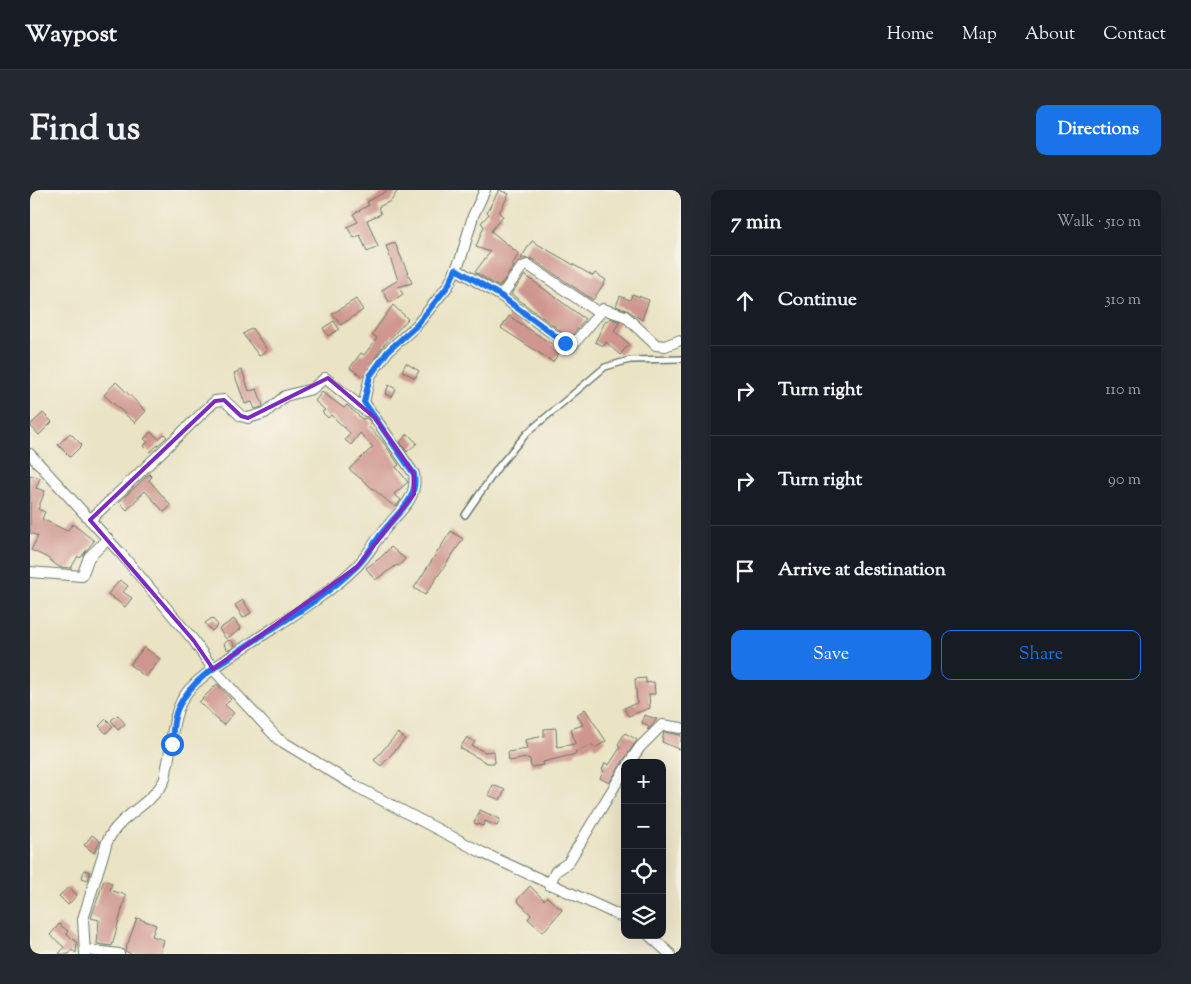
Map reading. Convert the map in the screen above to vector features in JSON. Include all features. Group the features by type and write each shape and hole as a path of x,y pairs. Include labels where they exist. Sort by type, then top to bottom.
{"street":[{"path":"119,954 85,952 83,919 110,835 129,815 147,802 164,781 172,744 174,721 179,705 188,692 213,669 320,596 357,567 385,528 412,499 416,481 414,474 364,402 370,376 388,351 416,326 448,286 456,269 473,216 485,190"},
{"path":"501,296 522,267 528,265 599,312"},
{"path":"456,269 501,296 571,347 599,312 605,309 620,313 656,345 665,346 678,341"},
{"path":"90,520 219,400 228,402 241,416 248,418 264,412 285,396 312,389 323,379 328,378 375,418"},
{"path":"30,454 108,539 194,641 213,669 278,739 357,787 483,853 552,878 621,916"},
{"path":"30,572 82,576 89,556 108,539"},
{"path":"632,759 640,747 662,725 681,728"},
{"path":"552,878 568,863 621,776"},
{"path":"653,939 670,954"}],"lane":[{"path":"465,515 499,466 527,433 605,367 630,360 681,359"}],"highlighted area":[{"path":"328,378 375,418 414,474 414,494 357,567 213,669 194,641 90,520 215,401 224,400 241,416 248,418"}],"building":[{"path":"388,190 398,190 391,201 378,207 381,214 367,220 378,247 367,252 360,235 354,238 347,227 358,222 353,214 369,205 367,202"},
{"path":"499,190 509,194 499,213 503,216 491,231 519,254 512,265 514,266 499,287 475,272 490,252 476,247 484,226 481,223 489,214 487,212"},
{"path":"532,241 593,276 595,273 606,280 593,300 532,259 521,258"},
{"path":"395,243 412,283 398,287 403,294 390,303 382,290 398,280 386,246"},
{"path":"525,275 585,319 570,338 511,294"},
{"path":"632,294 649,300 642,320 627,310 616,306 620,296 630,300"},
{"path":"356,299 363,310 341,325 332,314"},
{"path":"393,305 408,319 382,347 363,377 350,368 361,353 364,355 377,338 372,334"},
{"path":"509,316 561,350 553,362 501,328"},
{"path":"610,318 620,322 614,331 629,344 620,355 606,342 604,346 595,342 606,320 608,321"},
{"path":"334,321 339,329 328,336 323,328"},
{"path":"252,328 267,350 259,356 243,334"},
{"path":"406,363 419,371 415,378 402,371"},
{"path":"242,370 249,391 257,389 262,407 255,409 252,402 245,404 234,373"},
{"path":"116,382 146,411 135,423 104,395"},
{"path":"389,385 396,389 392,397 385,394"},
{"path":"322,392 344,408 347,405 362,419 367,418 371,423 368,426 383,442 399,465 396,467 408,482 394,494 401,500 395,507 349,469 373,447 360,433 351,445 345,440 350,433 331,415 328,418 322,412 325,410 315,401"},
{"path":"43,413 52,422 39,435 30,425"},
{"path":"151,432 159,439 164,434 167,437 150,452 144,446 148,442 144,439"},
{"path":"70,433 82,445 70,457 58,445"},
{"path":"408,434 417,443 407,452 400,442"},
{"path":"149,474 152,477 149,480 171,506 164,512 145,491 127,510 119,502"},
{"path":"30,475 40,478 36,488 45,491 38,509 45,512 42,519 67,531 73,524 94,541 80,558 78,556 71,568 59,567 46,557 31,550 38,536 30,533"},
{"path":"451,531 463,539 425,595 414,588"},
{"path":"391,547 405,559 399,566 397,565 375,580 366,568"},
{"path":"120,580 128,586 123,592 132,598 125,607 108,594"},
{"path":"243,600 251,613 243,618 235,605"},
{"path":"212,618 218,625 212,631 205,623"},
{"path":"234,619 241,629 226,639 219,629"},
{"path":"229,641 233,645 229,649 225,645"},
{"path":"144,647 160,659 146,677 130,665"},
{"path":"646,678 646,683 654,682 655,694 649,694 650,708 628,716 624,708 637,703 635,679"},
{"path":"217,684 231,699 225,705 234,713 223,725 199,702"},
{"path":"585,709 606,741 595,748 593,745 575,752 576,754 543,762 544,765 531,767 530,759 527,758 509,761 508,752 527,749 525,740 544,736 544,729 556,728 557,747 575,744 571,729 583,725 577,715"},
{"path":"118,715 125,724 118,730 111,720"},
{"path":"644,715 657,719 648,730 648,725 642,723"},
{"path":"106,719 113,726 106,733 99,726"},
{"path":"664,732 681,735 681,750 662,742"},
{"path":"398,733 405,739 381,766 374,760"},
{"path":"625,733 637,740 625,759 621,759 621,765 609,783 600,778 604,771 602,770 605,763 609,765 620,748 618,744"},
{"path":"467,737 475,742 472,746 485,752 494,751 495,763 487,763 460,748"},
{"path":"493,785 505,790 500,800 488,795"},
{"path":"480,810 500,819 497,826 485,821 483,826 474,823"},
{"path":"92,835 100,841 94,853 84,845"},
{"path":"84,870 90,872 88,880 82,878"},
{"path":"104,880 112,883 110,890 126,895 112,946 97,944 99,920 91,918"},
{"path":"530,886 544,900 547,897 562,910 543,932 528,919 531,915 517,900"},
{"path":"69,887 77,895 68,905 59,896"},
{"path":"137,918 156,925 152,936 164,940 160,954 131,954 125,951"},
{"path":"59,924 68,931 66,934 77,942 76,953 72,950 69,954 59,954 64,947 50,935"}],"route":[{"path":"172,744 174,721 179,705 205,674 320,596 357,567 385,528 412,499 416,481 414,474 364,402 370,376 388,351 416,326 448,286 456,269 501,296 565,343"}]}
